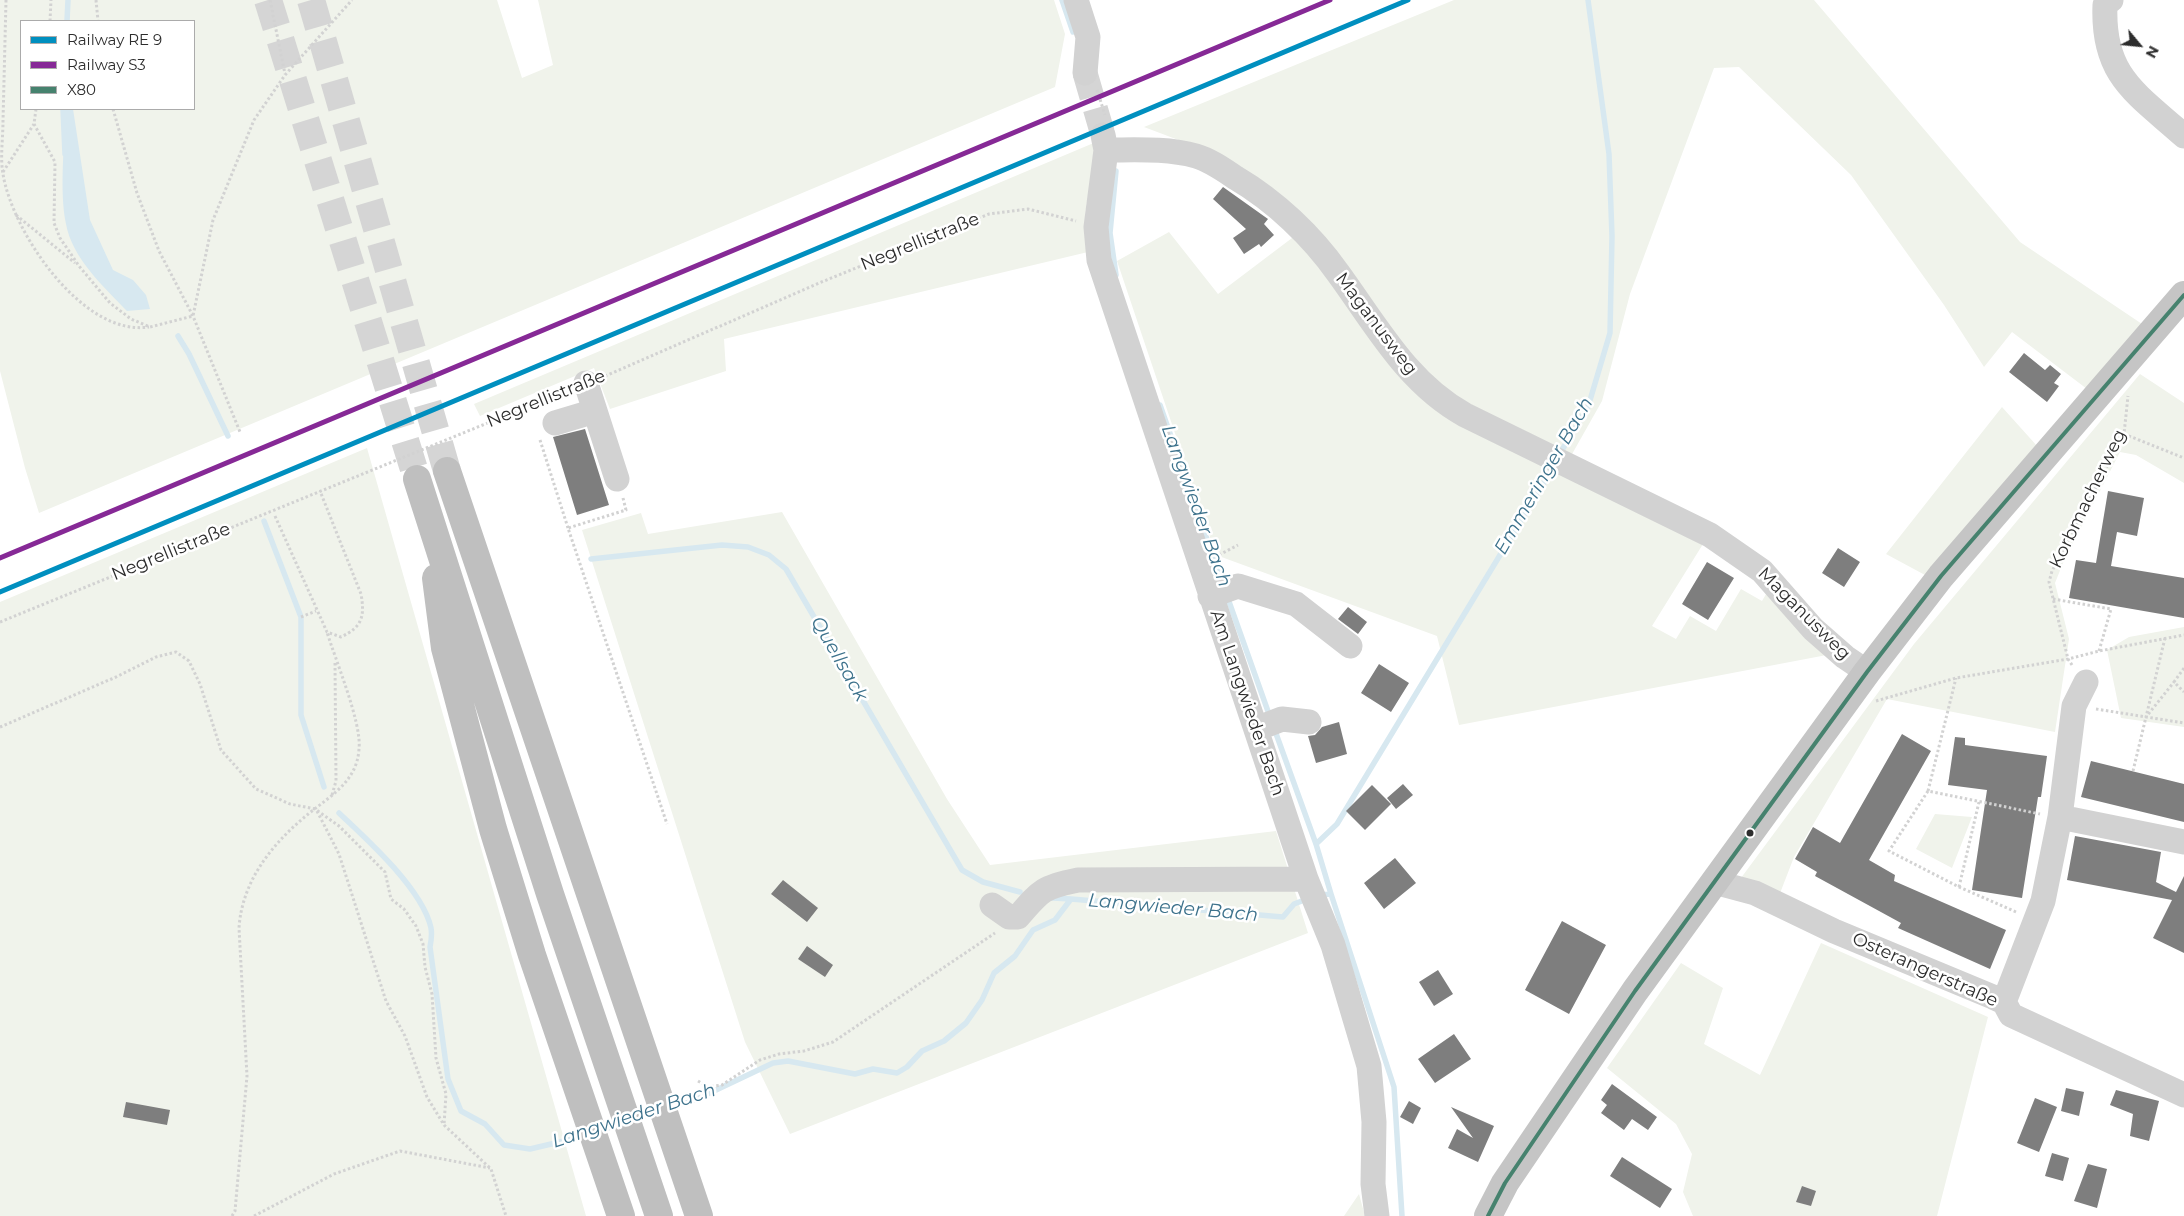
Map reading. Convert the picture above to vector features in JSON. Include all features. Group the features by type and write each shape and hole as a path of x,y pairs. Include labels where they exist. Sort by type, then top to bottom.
{"highway":[{"path":"447,471 699,1216"},
{"path":"417,479 550,894 659,1216"},
{"path":"426,504 446,648 465,729 532,955 616,1203"}],"main road":[{"path":"1488,1216 1505,1182 1565,1091 1867,672 1941,576 2184,296"}],"street":[{"path":"1076,0 1088,37 1090,81"},
{"path":"2111,0 2105,5 2104,31 2110,54 2126,84 2184,136"},
{"name":"Am Langwieder Bach","path":"1105,136 1096,227 1098,260 1104,281 1221,592 1266,725 1311,891 1333,945 1369,1066 1374,1122 1373,1184 1377,1216"},
{"name":"Maganusweg","path":"1105,136 1199,156 1248,185 1269,200 1320,250 1372,325 1428,391 1465,415 1710,534 1762,571 1813,629 1845,657 1867,672"},
{"path":"586,383 617,478"},
{"path":"555,423 595,411"},
{"path":"1221,592 1238,586 1296,604 1350,646"},
{"path":"2004,1002 2042,901 2060,817 2074,706 2086,682"},
{"path":"1266,725 1282,720 1309,722"},
{"path":"2060,817 2184,842"},
{"path":"992,905 1009,917 1018,917 1039,892 1056,884 1078,880 1311,891"},
{"name":"Osterangerstraße","path":"1714,882 1755,892 1834,930 2004,1002 2011,1015 2184,1095"}],"path":[{"path":"6,0 2,172 14,213 47,266 82,305 96,315 122,326 139,329 193,316"},
{"path":"50,20 51,0"},
{"path":"96,0 98,20"},
{"path":"270,0 285,75"},
{"path":"193,316 213,220 254,120 285,75 352,0"},
{"path":"1090,81 1105,136"},
{"path":"2,172 34,124 36,110"},
{"path":"114,110 137,193 159,251 193,316 240,432"},
{"path":"34,124 55,162 54,223 60,238 78,266 110,303 131,319 150,327"},
{"name":"Negrellistraße","path":"0,622 586,383 824,281 989,214 1028,209 1096,227"},
{"path":"14,213 78,266"},
{"name":"Korbmacherweg","path":"2086,682 2068,660 2049,582 2052,571 2124,434 2130,380 2119,371"},
{"path":"555,423 540,439 667,824"},
{"path":"2124,434 2184,458"},
{"path":"568,528 626,510 617,478"},
{"path":"320,491 361,594 364,608 361,620 355,630 341,637 327,632"},
{"path":"234,1214 247,1076 239,928 240,907 248,885 272,850 315,809 342,788 356,768 360,747 354,715 327,632 275,516"},
{"path":"1224,552 1238,545"},
{"path":"2053,599 2111,609 2099,651"},
{"path":"301,617 316,611"},
{"path":"1872,702 1956,678 2068,660 2099,651 2184,635"},
{"path":"2133,771 2165,638"},
{"path":"0,727 156,657 176,652 189,661 200,684 221,750 256,789 290,804 315,809 339,826 385,872 391,899 404,909 416,926 423,944 425,967 432,994 436,1058 446,1094 444,1125"},
{"path":"331,796 336,782 335,659"},
{"path":"2146,717 2184,668"},
{"path":"1956,678 1928,791 1889,850 1959,887 2036,920"},
{"path":"2174,682 2184,692"},
{"path":"2074,706 2184,723"},
{"path":"1928,791 2060,817"},
{"path":"1959,887 1979,802"},
{"path":"315,809 339,854 386,1001 405,1036 427,1097 444,1125 491,1168 506,1216"},
{"path":"698,1081 708,1087 722,1085 760,1060 779,1054 804,1051 833,1042 1018,917"},
{"path":"254,1216 334,1174 400,1151 491,1168"}],"shaded area":[{"path":"0,0 497,0 522,78 553,65 538,0 1054,0 1065,34 1055,87 39,513 25,468 0,371"},
{"path":"1454,0 1814,0 2020,242 2145,326 2087,389 2012,332 1984,367 1944,305 1851,175 1739,67 1714,68 1630,294 1602,401 1567,463 1450,401 1346,275 1189,144 1144,127"},
{"path":"65,110 73,110 90,220 113,270 133,280 146,295 150,309 127,311 90,271 75,249 69,237 66,224 63,196"},
{"path":"1096,142 1099,151 1089,189 1085,225 1088,252 724,339 726,371 610,409 594,368 480,416 474,404"},
{"path":"1169,232 1218,294 1296,235 1402,371 1708,536 1652,626 1676,639 1690,616 1716,631 1741,589 1762,601 1769,589 1832,654 1459,725 1437,636 1216,555 1117,261"},
{"path":"2140,374 2184,403 2184,483 2136,455 2120,452 2063,563 2055,583 2069,639 2055,732 1887,699 1794,857 1777,901 1738,882 1914,644"},
{"path":"2002,407 2038,447 1925,575 1886,554"},
{"path":"367,448 586,1216 0,1216 0,602"},
{"path":"782,512 947,799 990,865 1276,831 1308,933 790,1134 745,1042 582,530 641,513 648,534"},
{"path":"2184,627 2184,727 2121,718 2107,650 2129,637"},
{"path":"1935,814 1972,817 1952,868 1916,849"},
{"path":"1821,943 1988,1017 1937,1216 1693,1216 1683,1192 1692,1154 1676,1124 1607,1068 1681,963 1723,988 1704,1044 1760,1075"},
{"path":"1359,1194 1365,1216 1344,1216"}],"building":[{"path":"1223,187 1268,219 1264,224 1274,235 1261,247 1259,244 1244,254 1233,238 1246,229 1213,199"},
{"path":"2024,353 2045,370 2050,365 2061,374 2054,383 2059,386 2047,402 2009,372"},
{"path":"585,429 609,505 577,515 553,437"},
{"path":"2108,491 2144,498 2137,536 2117,532 2111,566 2184,578 2184,618 2069,598 2076,560 2096,563"},
{"path":"1838,548 1860,562 1844,587 1822,573"},
{"path":"1707,562 1734,578 1708,620 1682,604"},
{"path":"1348,607 1367,622 1358,634 1338,619"},
{"path":"1379,664 1409,683 1391,712 1361,693"},
{"path":"1339,722 1347,754 1316,763 1308,736 1315,735 1322,727"},
{"path":"1902,734 1931,751 1869,860 1895,875 1894,881 2006,930 1990,969 1898,928 1901,923 1815,876 1817,872 1795,859 1813,827 1840,843"},
{"path":"1955,737 1965,738 1965,745 2047,756 2041,797 2038,797 2022,898 1972,890 1987,790 1948,785"},
{"path":"2091,761 2184,784 2184,822 2081,797"},
{"path":"1403,784 1413,795 1396,809 1387,798"},
{"path":"1372,785 1391,804 1365,830 1346,811"},
{"path":"2075,836 2161,852 2156,882 2176,892 2184,876 2184,953 2153,938 2172,900 2067,880"},
{"path":"1395,858 1416,883 1384,909 1364,883"},
{"path":"783,880 818,908 807,922 771,894"},
{"path":"1562,921 1606,945 1569,1014 1525,990"},
{"path":"807,946 833,965 825,977 798,959"},
{"path":"1438,970 1453,994 1434,1006 1419,982"},
{"path":"1454,1034 1471,1059 1435,1083 1418,1059"},
{"path":"1612,1084 1657,1117 1648,1130 1632,1119 1624,1130 1601,1113 1607,1105 1601,1100"},
{"path":"2066,1088 2084,1092 2079,1116 2061,1111"},
{"path":"2116,1090 2159,1101 2149,1141 2130,1136 2133,1114 2110,1105"},
{"path":"2035,1098 2057,1107 2039,1152 2017,1143"},
{"path":"1409,1101 1421,1108 1413,1124 1400,1117"},
{"path":"126,1102 170,1110 167,1125 123,1117"},
{"path":"1451,1107 1494,1126 1478,1162 1448,1148 1457,1129 1473,1138"},
{"path":"2052,1153 2069,1158 2063,1181 2045,1176"},
{"path":"1622,1157 1672,1189 1660,1208 1610,1176"},
{"path":"2088,1164 2107,1169 2097,1208 2074,1201"},
{"path":"1802,1186 1816,1191 1811,1206 1796,1202"}],"waterway":[{"name":"Langwieder Bach","path":"67,20 68,0"},
{"name":"Langwieder Bach","path":"1062,0 1073,32"},
{"name":"Emmeringer Bach","path":"1559,455 1588,407 1610,333 1612,236 1609,154 1588,0"},
{"name":"Langwieder Bach","path":"63,110 65,154"},
{"name":"Langwieder Bach","path":"1116,171 1110,233 1116,275"},
{"name":"Langwieder Bach","path":"178,336 189,354 228,436"},
{"name":"Langwieder Bach","path":"1160,405 1223,585"},
{"name":"Emmeringer Bach","path":"1316,844 1337,824 1554,466"},
{"name":"Langwieder Bach","path":"264,521 301,617 301,715 324,787"},
{"name":"Quellsack","path":"591,559 722,545 748,547 769,555 786,569 962,870 983,882 1020,892"},
{"name":"Langwieder Bach","path":"1227,596 1270,717"},
{"name":"Langwieder Bach","path":"1274,728 1316,844 1331,894"},
{"name":"Langwieder Bach","path":"339,813 406,882 426,913 431,928 430,947 448,1079 461,1111 485,1124 504,1145 530,1149 585,1136"},
{"name":"Langwieder Bach","path":"1318,895 1331,894 1394,1087 1402,1216"},
{"name":"Quellsack","path":"1053,898 1071,899"},
{"name":"Langwieder Bach","path":"670,1108 695,1100 773,1063 788,1061 855,1074 873,1069 897,1073 907,1067 922,1051 944,1041 966,1023 982,1000 994,973 1015,956 1033,930 1055,920 1071,899 1283,917 1294,904 1307,899"},
{"name":"Langwieder Bach","path":"634,1119 657,1112"},
{"name":"Langwieder Bach","path":"599,1131 621,1124"}],"tunnel":[{"path":"268,0 417,479"},
{"path":"311,0 447,471"},
{"path":"1085,73 1103,135"}],"transit line":[{"path":"0,592 1408,0"},
{"name":"X80","path":"1488,1216 1505,1183 1635,991 1867,672 1941,576 2184,295"}],"rail line":[{"name":"S3","path":"0,558 1330,0"}]}
